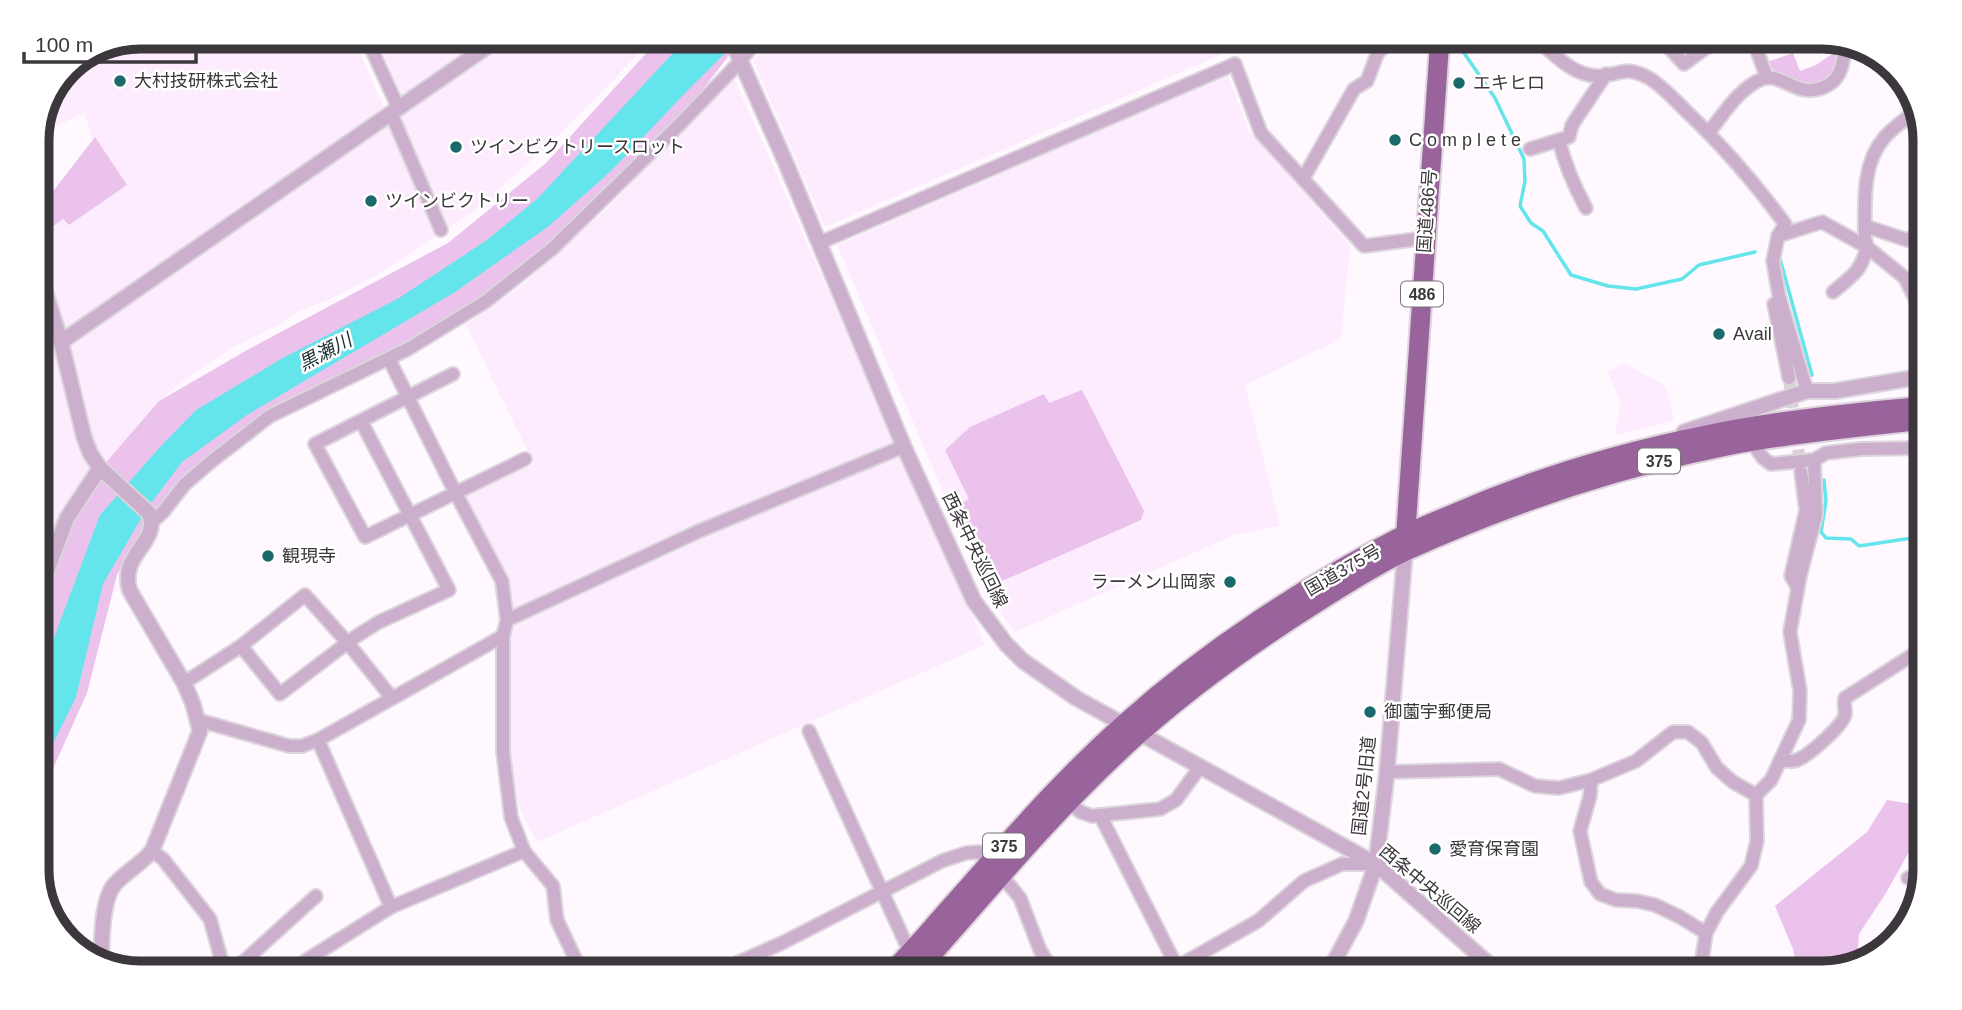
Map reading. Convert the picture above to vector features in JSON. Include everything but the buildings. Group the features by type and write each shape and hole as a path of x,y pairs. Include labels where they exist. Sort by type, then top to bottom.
{"highway":[{"name":"国道486号","path":"1405,543 1439,49"},
{"name":"国道375号","path":"926,961 996,868 1074,772 1131,729 1405,543 1507,491 1665,444 1735,429 1913,407"},
{"name":"国道375号","path":"1405,543 1646,464 1751,441 1913,421"},
{"name":"国道375号","path":"901,961 996,868 1069,803 1131,729"}],"street":[{"path":"371,49 442,230"},
{"path":"61,342 484,49"},
{"name":"西条中央巡回線","path":"736,49 904,447 974,601 1006,644 1033,669 1076,698 1376,864 1485,961"},
{"path":"151,518 163,512 185,484 213,460 270,416 408,349 485,302 552,249 680,124 750,49"},
{"path":"1303,178 1354,89 1367,81 1382,49"},
{"path":"1548,49 1570,68 1596,76 1628,70 1649,78 1709,132 1761,192 1785,224 1778,236 1773,261 1779,296 1807,391"},
{"path":"1670,49 1684,64 1705,49"},
{"path":"1757,49 1768,78"},
{"path":"1709,132 1742,93 1760,79 1771,77 1796,88 1815,92 1832,83 1841,71 1844,52"},
{"path":"819,243 1235,64 1261,133 1364,246 1425,238"},
{"path":"1530,149 1569,138 1573,125 1606,74"},
{"path":"1833,292 1863,263 1867,247 1867,173 1872,155 1884,138 1909,116"},
{"path":"1559,141 1565,164 1586,208"},
{"path":"1778,236 1822,222 1867,247 1905,278 1913,294"},
{"path":"1865,226 1907,240 1913,237"},
{"path":"1779,296 1773,301 1788,378"},
{"path":"49,304 90,453 100,468 151,518 150,533 129,566 126,580 184,683 200,731 152,851 114,886 106,899 102,953"},
{"path":"389,359 502,581 507,620 503,636 503,752 511,817 524,851 553,886 557,920 576,961"},
{"path":"453,374 315,444 365,537 526,459"},
{"path":"1665,444 1677,435 1807,391 1835,391 1913,378"},
{"path":"242,646 280,694 347,642 379,622 449,590 361,421"},
{"path":"1751,441 1771,464 1814,460 1826,453 1861,449 1913,448"},
{"path":"507,620 697,532 904,447"},
{"path":"1702,961 1706,933 1717,912 1751,866 1757,841 1755,795 1771,780 1799,720 1800,691 1790,632 1816,515 1814,460"},
{"path":"49,565 63,526 100,468"},
{"path":"1798,588 1791,576 1806,510 1801,472"},
{"name":"国道2号旧道","path":"1334,961 1356,921 1376,864 1387,772 1405,543"},
{"path":"184,683 242,646 305,595 392,698"},
{"path":"198,720 289,746 302,746 318,740 503,636"},
{"path":"1780,760 1795,761 1808,753 1841,724 1845,714 1845,698 1913,655"},
{"path":"809,731 913,961"},
{"path":"1387,772 1500,769 1535,786 1559,788 1591,780 1636,761 1674,732 1688,732 1702,743 1717,768 1733,782 1755,795"},
{"path":"318,740 391,907"},
{"path":"1069,803 1081,812 1093,816 1148,811 1168,806 1177,800 1200,767"},
{"path":"1591,780 1590,796 1580,831 1591,881 1600,894 1616,900 1655,905 1706,933"},
{"path":"1100,815 1167,961"},
{"path":"152,851 163,859 210,919 222,961"},
{"path":"305,961 391,907 524,851"},
{"path":"741,961 943,861 966,853 979,852 1020,898 1047,961"},
{"path":"1187,961 1258,921 1304,881 1342,864 1376,864"},
{"path":"1908,878 1912,877"},
{"path":"244,961 316,896"}],"shaded area":[{"path":"140,49 357,49 383,105 381,111 74,328 68,329 65,328 49,263 49,197 93,140 84,113 50,129 58,100 80,72 111,54"},
{"path":"382,49 475,49 409,94 401,95"},
{"path":"495,49 643,49 545,148 503,185 492,199 379,274 301,310 282,323 230,349 190,376 159,401 108,460 99,451 93,438 69,345"},
{"path":"650,49 734,49 665,139 574,228 475,307 300,398 182,482 141,531 117,575 87,693 49,777 49,589 85,497 108,460 159,401 249,349 448,243 546,163"},
{"path":"763,49 1234,49 825,227 753,60"},
{"path":"1838,51 1840,57 1831,72 1813,83 1790,78 1769,67 1767,62 1793,53 1800,71 1816,65"},
{"path":"1228,75 1249,131 1350,245 1341,339 1245,385 1280,526 1234,535 1015,632 988,596 837,245"},
{"path":"733,76 985,645 537,842 521,812 511,769 504,581 462,497 534,464 466,325 520,287 606,210"},
{"path":"95,137 127,185 69,225 63,219 49,229 49,196"},
{"path":"49,328 83,456 95,471 67,507 49,536"},
{"path":"1624,363 1664,385 1674,420 1615,436 1621,403 1608,372"},
{"path":"1082,390 1144,511 1141,520 993,585 980,577 956,506 969,499 945,450 970,427 1044,394 1049,403"},
{"path":"1887,800 1912,804 1913,845 1859,934 1858,954 1834,960 1796,961 1775,906 1867,832"}],"water":[{"name":"黒瀬川","path":"677,49 729,49 612,170 549,226 455,292 247,415 182,462 146,510 103,584 76,697 49,752 49,651 100,515 160,447 196,410 281,359 399,298 487,240 538,198"}],"waterway":[{"path":"1461,49 1495,98 1524,159 1525,181 1520,206 1531,223 1543,231 1571,275 1608,286 1636,289 1682,279 1699,265 1755,252"},
{"path":"1780,259 1812,375"},
{"path":"1824,480 1826,501 1821,532 1826,538 1851,539 1859,546 1913,538"}],"tunnel":[{"path":"1789,378 1801,471"}],"place":[{"name":"大村技研株式会社","path":"120,81"},
{"name":"エキヒロ","path":"1459,83"},
{"name":"C o m p l e t e","path":"1395,140"},
{"name":"ツインビクトリースロット","path":"456,147"},
{"name":"ツインビクトリー","path":"371,201"},
{"name":"Avail","path":"1719,334"},
{"name":"観現寺","path":"268,556"},
{"name":"ラーメン山岡家","path":"1230,582"},
{"name":"御薗宇郵便局","path":"1370,712"},
{"name":"愛育保育園","path":"1435,849"}]}
